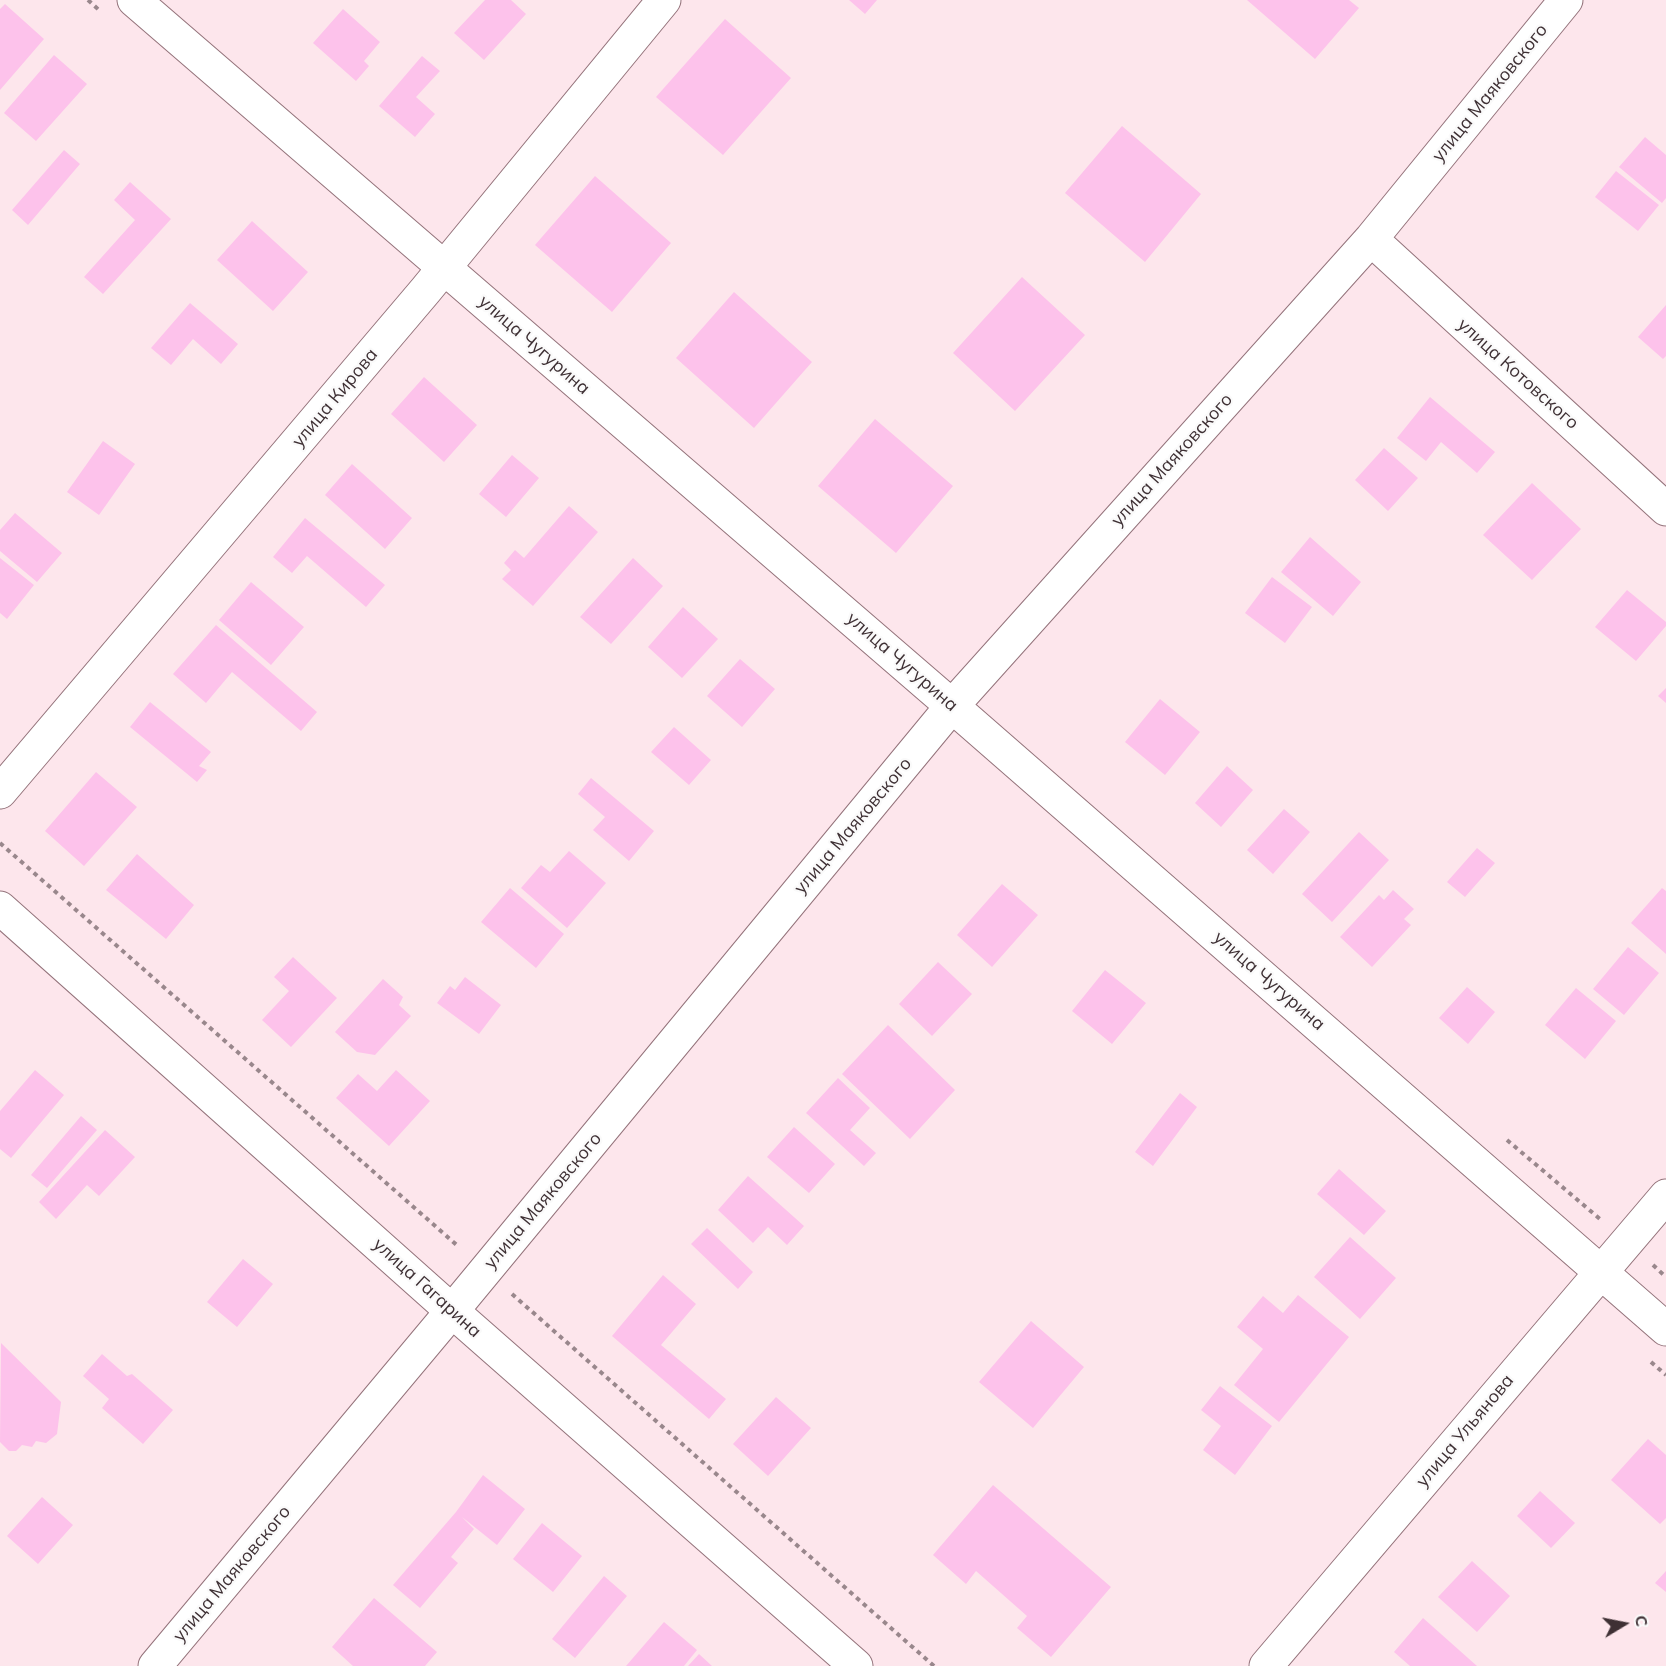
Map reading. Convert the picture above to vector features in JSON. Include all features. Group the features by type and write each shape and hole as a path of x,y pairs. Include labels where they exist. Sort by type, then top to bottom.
{"street":[{"name":"улица Чугурина","path":"134,0 952,706 1666,1329"},
{"name":"улица Кирова","path":"0,792 445,268 664,0"},
{"name":"улица Маяковского","path":"155,1666 453,1311 952,706 1371,239 1566,0"},
{"name":"улица Котовского","path":"1371,239 1666,509"},
{"name":"улица Гагарина","path":"0,908 856,1666"},
{"name":"улица Ульянова","path":"1266,1666 1601,1270 1666,1197"}],"building":[{"path":"485,0 511,0 526,14 484,60 454,33"},
{"path":"849,0 877,0 865,14"},
{"path":"1247,0 1349,0 1359,8 1315,59"},
{"path":"5,4 44,39 0,90 0,9"},
{"path":"343,9 380,42 364,61 369,66 356,81 313,43"},
{"path":"725,19 791,78 723,155 656,97"},
{"path":"54,55 87,84 36,141 4,113"},
{"path":"422,56 440,71 416,97 435,114 415,137 379,106"},
{"path":"1122,126 1201,194 1145,262 1065,193"},
{"path":"1645,137 1666,155 1666,198 1662,203 1619,167"},
{"path":"64,150 80,164 28,225 12,210"},
{"path":"1616,171 1659,205 1638,231 1595,197"},
{"path":"595,176 671,243 612,312 535,245"},
{"path":"130,182 171,219 103,294 84,277 135,220 114,200"},
{"path":"252,221 308,272 273,311 217,260"},
{"path":"1022,277 1085,335 1015,411 953,353"},
{"path":"734,292 812,362 754,428 676,358"},
{"path":"190,303 238,344 221,364 193,339 171,365 151,348"},
{"path":"1666,305 1666,356 1663,359 1638,337"},
{"path":"424,377 477,425 444,462 391,414"},
{"path":"1430,397 1495,452 1477,473 1441,442 1426,461 1397,438"},
{"path":"875,419 953,486 896,553 818,486"},
{"path":"103,441 135,464 99,515 67,492"},
{"path":"1384,448 1418,478 1388,511 1355,480"},
{"path":"512,455 539,478 506,517 479,494"},
{"path":"352,464 412,518 385,549 325,495"},
{"path":"1532,483 1581,529 1532,580 1483,535"},
{"path":"569,506 598,532 533,606 502,579 511,570 504,563 515,550 524,558"},
{"path":"15,513 62,553 37,582 0,551 0,530"},
{"path":"305,518 385,585 366,607 307,556 292,573 273,557"},
{"path":"1310,537 1361,582 1333,616 1281,572"},
{"path":"0,558 34,585 7,619 0,613"},
{"path":"633,558 663,586 611,644 580,617"},
{"path":"1272,577 1312,607 1285,643 1245,613"},
{"path":"251,582 304,627 271,665 219,620"},
{"path":"1627,590 1666,622 1666,626 1636,661 1595,627"},
{"path":"683,607 718,639 682,678 648,647"},
{"path":"216,625 317,712 301,731 232,672 206,703 173,674"},
{"path":"740,659 775,689 742,727 707,696"},
{"path":"1666,688 1666,703 1658,696"},
{"path":"1160,699 1200,732 1165,775 1125,742"},
{"path":"150,702 211,752 199,766 207,770 197,782 130,727"},
{"path":"674,727 711,760 689,785 651,752"},
{"path":"1227,766 1253,790 1221,827 1195,803"},
{"path":"96,772 137,807 84,866 45,831"},
{"path":"591,778 654,831 629,861 593,830 605,817 578,794"},
{"path":"1284,809 1310,832 1273,874 1247,850"},
{"path":"1359,832 1389,860 1332,922 1302,894"},
{"path":"1477,848 1495,863 1465,897 1447,882"},
{"path":"569,851 606,883 567,928 521,888 541,865 550,872"},
{"path":"137,854 194,905 166,939 106,890"},
{"path":"1002,884 1038,915 992,967 957,935"},
{"path":"510,888 564,934 536,968 481,922"},
{"path":"1662,888 1666,891 1666,954 1631,923"},
{"path":"1393,890 1414,909 1404,919 1411,925 1372,967 1340,937 1379,895 1384,900"},
{"path":"1628,947 1659,973 1624,1015 1593,989"},
{"path":"293,957 337,998 291,1047 262,1020 289,991 274,977"},
{"path":"938,962 972,994 932,1036 899,1004"},
{"path":"1105,970 1146,1003 1112,1044 1072,1011"},
{"path":"465,977 501,1005 479,1034 437,1003 450,986 455,990"},
{"path":"383,979 403,997 399,1005 411,1016 375,1055 357,1052 335,1032"},
{"path":"1467,987 1495,1012 1468,1044 1439,1018"},
{"path":"1576,988 1616,1021 1585,1059 1545,1025"},
{"path":"888,1025 955,1090 910,1139 842,1074"},
{"path":"35,1070 64,1095 11,1158 0,1149 0,1111"},
{"path":"396,1070 430,1101 389,1146 336,1098 358,1074 377,1091"},
{"path":"838,1078 870,1108 850,1130 876,1153 864,1166 806,1113"},
{"path":"1180,1093 1197,1107 1153,1166 1135,1152"},
{"path":"81,1116 97,1130 47,1188 31,1175"},
{"path":"794,1127 835,1164 809,1193 767,1157"},
{"path":"105,1130 135,1157 99,1196 87,1185 56,1219 39,1202"},
{"path":"1339,1169 1386,1211 1364,1235 1317,1194"},
{"path":"748,1176 804,1226 787,1245 768,1227 753,1243 718,1210"},
{"path":"707,1228 753,1272 738,1289 691,1244"},
{"path":"1350,1237 1396,1278 1360,1319 1314,1277"},
{"path":"243,1259 273,1284 237,1327 207,1302"},
{"path":"663,1275 696,1304 661,1345 726,1399 709,1419 612,1336"},
{"path":"1298,1295 1349,1337 1279,1422 1234,1385 1263,1349 1237,1327 1263,1296 1283,1313"},
{"path":"1031,1321 1084,1367 1033,1428 979,1382"},
{"path":"1,1343 61,1402 57,1434 46,1443 36,1441 32,1447 22,1445 16,1451 9,1451 0,1442"},
{"path":"102,1354 127,1376 132,1374 173,1410 143,1444 102,1408 109,1399 83,1376"},
{"path":"1220,1386 1272,1426 1235,1475 1203,1450 1221,1426 1201,1410"},
{"path":"776,1397 811,1428 768,1476 733,1444"},
{"path":"1648,1439 1666,1455 1666,1518 1660,1524 1611,1480"},
{"path":"483,1475 525,1509 497,1545 462,1517 474,1529 451,1557 458,1563 420,1608 393,1585 456,1512"},
{"path":"993,1485 1111,1587 1051,1657 1017,1628 1027,1616 976,1571 966,1584 933,1555"},
{"path":"1540,1491 1575,1523 1551,1548 1517,1516"},
{"path":"42,1497 73,1525 38,1564 7,1536"},
{"path":"542,1523 582,1556 553,1592 513,1559"},
{"path":"1472,1561 1510,1596 1477,1632 1438,1597"},
{"path":"1666,1571 1666,1592 1655,1583"},
{"path":"604,1576 627,1596 575,1658 552,1639"},
{"path":"374,1598 437,1652 425,1666 353,1666 332,1647"},
{"path":"1423,1618 1477,1666 1410,1666 1394,1652"},
{"path":"664,1622 697,1650 684,1666 626,1666"},
{"path":"699,1654 712,1666 688,1666"}]}
